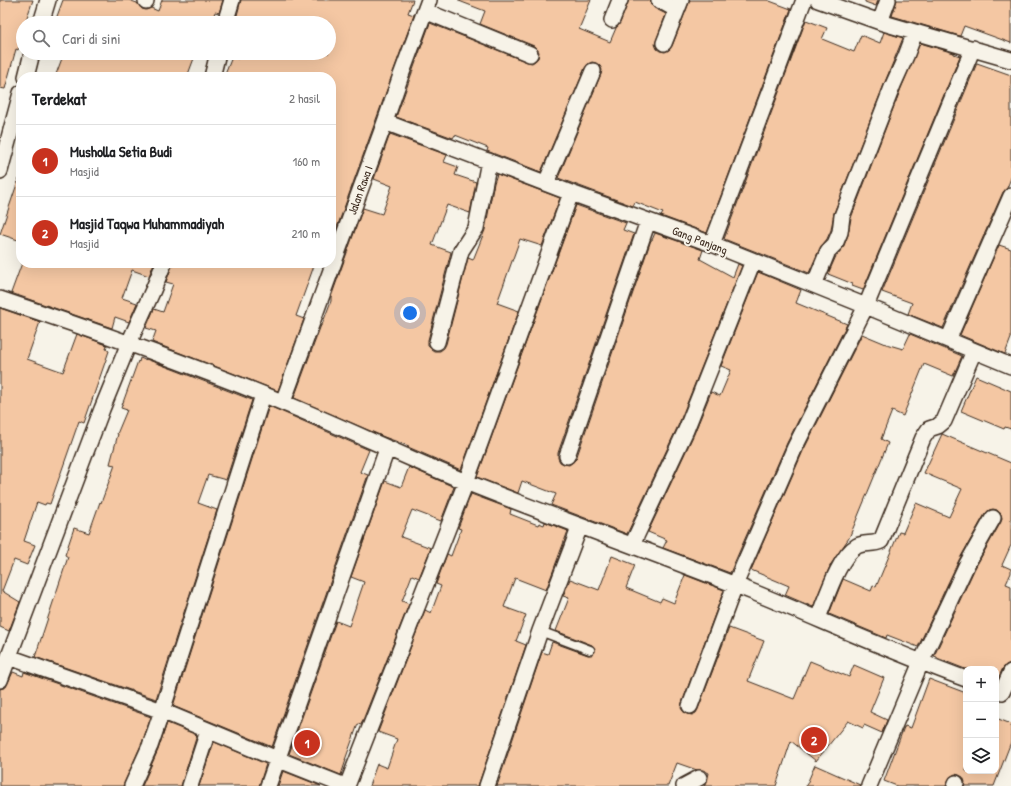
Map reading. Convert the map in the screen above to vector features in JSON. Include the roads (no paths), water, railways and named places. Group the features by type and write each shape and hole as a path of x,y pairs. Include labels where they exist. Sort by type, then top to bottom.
{"street":[{"path":"43,16 48,0"},
{"path":"227,16 232,0"},
{"path":"612,20 620,0"},
{"path":"659,0 679,5 664,43"},
{"path":"712,244 804,0"},
{"path":"818,0 880,22 1011,60"},
{"path":"880,22 888,0"},
{"path":"427,5 530,54"},
{"name":"Jalan Rawa I","path":"336,257 427,5"},
{"path":"814,285 828,251 835,244 840,232 842,216 887,99 915,32"},
{"path":"690,706 735,585 795,446 866,306 973,48"},
{"path":"27,72 30,60"},
{"path":"213,72 216,60"},
{"path":"546,183 593,71"},
{"path":"0,171 16,112"},
{"name":"Gang Panjang","path":"385,122 571,193 712,244 1011,366"},
{"path":"437,342 461,251 476,228 489,161"},
{"path":"9,658 162,711 276,759 346,786 466,482 571,193"},
{"path":"948,340 1011,196"},
{"path":"567,456 648,221"},
{"path":"632,545 686,430 753,261"},
{"path":"0,680 102,409 162,268"},
{"name":"Jalan Rawa I","path":"283,402 332,268"},
{"path":"0,299 129,343 283,402 466,482 735,585 818,618 920,662 963,678"},
{"path":"818,618 840,564 852,550 858,546 874,544 881,541 923,438 930,429 938,426 944,421 974,351"},
{"path":"132,786 150,746 162,711 263,395"},
{"path":"268,786 276,759 387,448"},
{"path":"870,786 920,662 967,564 993,518"},
{"path":"487,786 540,631 580,526"},
{"path":"1003,693 1011,672"},
{"path":"190,786 208,731"},
{"path":"684,786 699,778"}],"lane":[{"path":"540,631 590,650"}],"place":[{"name":"Masjid Taqwa Muhammadiyah","path":"814,740"},
{"name":"Musholla Setia Budi","path":"307,743"}]}
